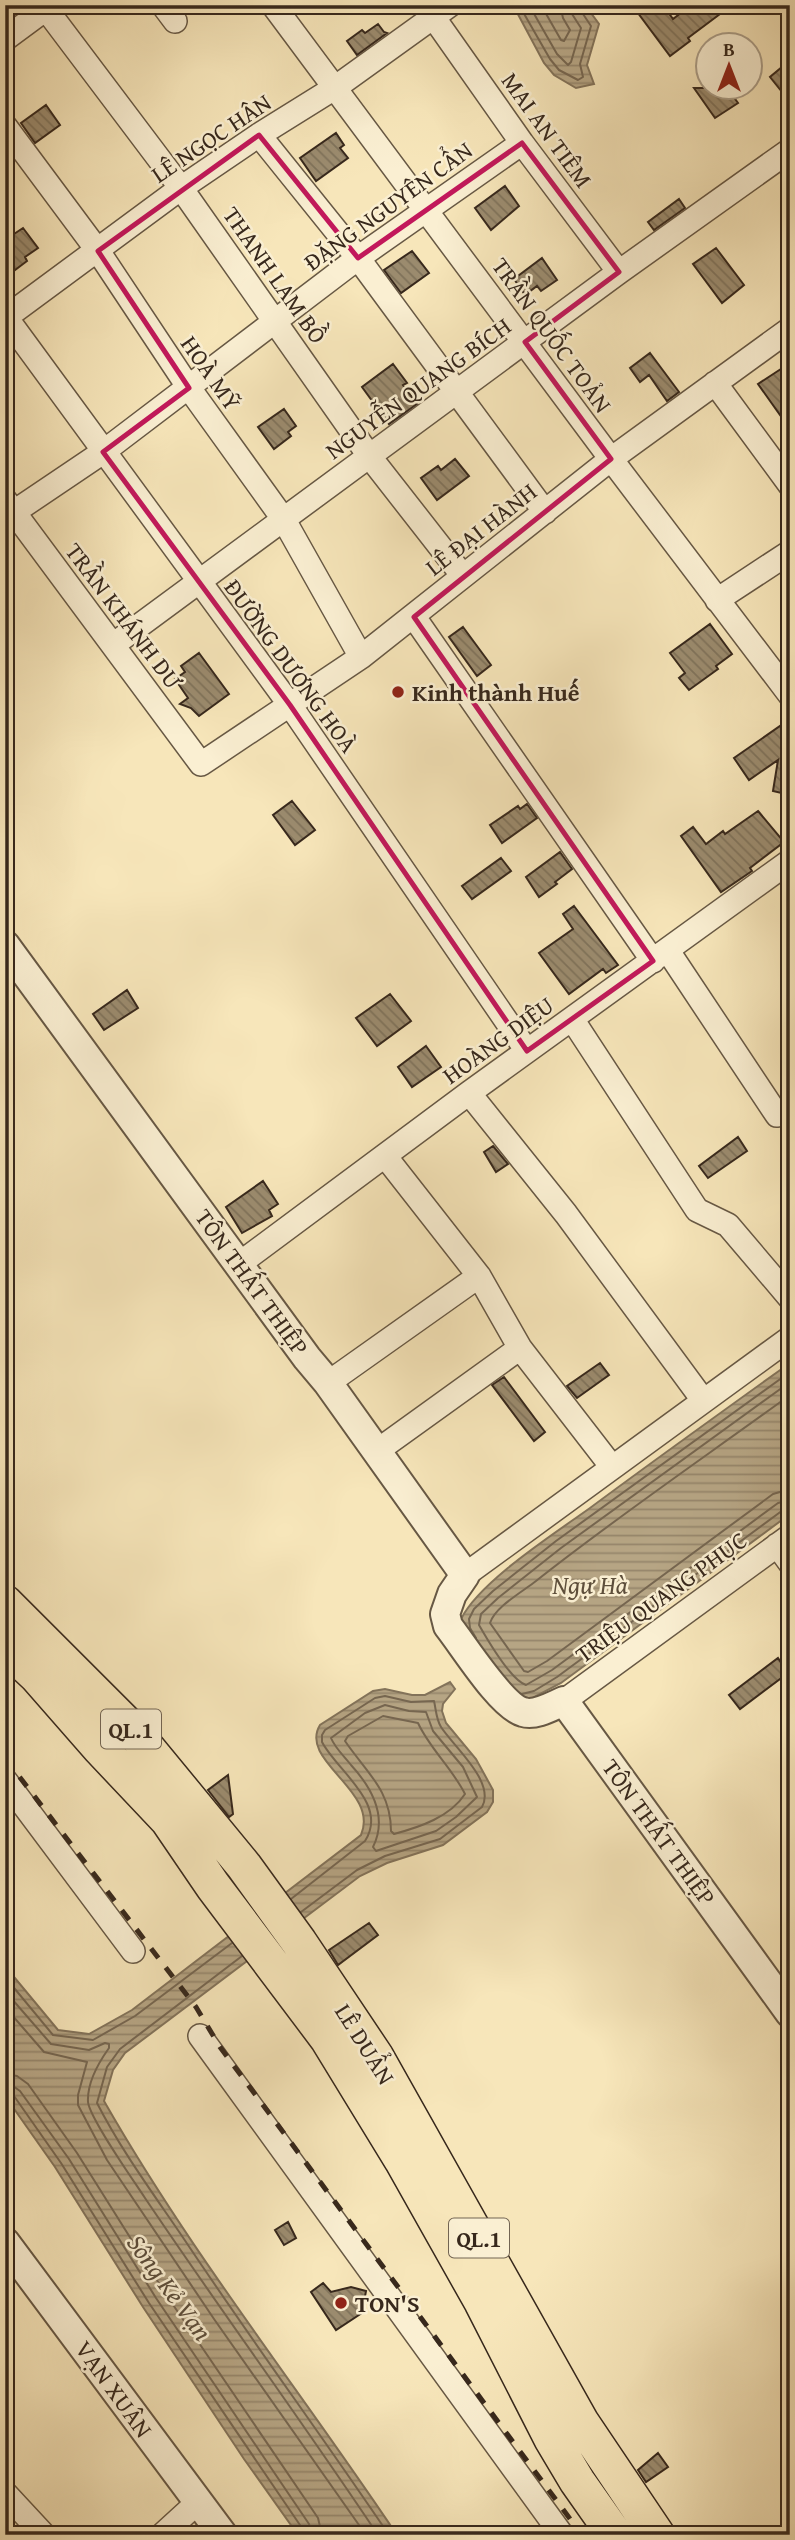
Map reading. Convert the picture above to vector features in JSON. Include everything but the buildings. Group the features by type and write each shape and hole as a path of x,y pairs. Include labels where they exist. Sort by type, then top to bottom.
{"main road":[{"name":"LÊ DUẨN","path":"5,1603 133,1731 244,1866 376,2057 567,2430 577,2481 615,2535"},
{"name":"LÊ DUẨN","path":"5,1646 37,1676 167,1820 328,2039 402,2160 482,2302 567,2430 657,2535"}],"street":[{"name":"TRẦN QUỐC TOẢN","path":"274,5 790,695"},
{"path":"5,39 46,7"},
{"name":"THANH LAM BỒ","path":"46,7 181,188 370,457 463,576"},
{"name":"LÊ NGỌC HÂN","path":"6,317 181,188 336,87 442,11"},
{"name":"MAI AN TIÊM","path":"442,11 522,143 619,272"},
{"name":"HOÀ MỸ","path":"5,126 98,251 189,388 284,520 361,657"},
{"path":"259,135 358,258 545,512"},
{"name":"ĐẶNG NGUYÊN CẨN","path":"10,506 103,452 358,258 522,143"},
{"name":"NGUYỄN QUANG BÍCH","path":"113,645 619,272 790,150"},
{"name":"ĐƯỜNG DƯƠNG HOÀ","path":"6,317 290,705 527,1051"},
{"name":"LÊ ĐẠI HÀNH","path":"201,764 361,657 611,459 790,329"},
{"path":"715,383 790,485"},
{"name":"TRẦN KHÁNH DƯ","path":"10,506 201,764"},
{"path":"718,600 790,552"},
{"path":"414,617 777,1115 790,1112"},
{"name":"HOÀNG DIỆU","path":"239,1264 469,1093 790,861"},
{"name":"TÔN THẤT THIỆP","path":"5,945 328,1383 465,1575"},
{"path":"572,1019 696,1210 728,1226 790,1298"},
{"path":"469,1093 566,1214 703,1400"},
{"path":"385,1156 479,1276 520,1348 612,1467"},
{"path":"328,1383 479,1276"},
{"path":"564,1701 542,1711 524,1713 507,1704 449,1626 445,1614 452,1594 465,1575 790,1338"},
{"path":"377,1451 520,1348"},
{"name":"TRIỆU QUANG PHỤC","path":"564,1701 786,1548"},
{"name":"TÔN THẤT THIỆP","path":"564,1701 790,2013"},
{"path":"5,1780 133,1951"},
{"path":"200,2036 562,2535"},
{"name":"VẠN XUÂN","path":"5,2242 223,2535"},
{"path":"5,2493 44,2535"},
{"path":"162,2535 197,2503"}],"highlighted area":[{"path":"259,135 358,258 522,143 619,272 525,342 611,459 414,617 653,961 527,1051 290,705 103,452 189,388 98,251"}],"water":[{"path":"513,5 585,5 599,24 587,65 594,84 576,88 554,75 544,63"},
{"name":"Ngự Hà","path":"790,1363 790,1514 561,1683 525,1702 511,1697 464,1631 461,1619 471,1604 519,1559"},
{"name":"Sông Kẻ Vạn","path":"450,1682 455,1689 443,1704 442,1711 446,1723 476,1759 493,1790 493,1802 487,1812 443,1845 387,1863 360,1876 125,2053 113,2070 104,2101 172,2212 397,2535 298,2535 244,2459 143,2307 55,2167 5,2096 5,1966 58,2030 89,2034 132,2010 361,1835 364,1819 360,1804 320,1751 316,1738 320,1725 373,1691 385,1689 425,1695"}],"railway":[{"path":"5,1758 196,2007 220,2047 582,2535"}],"place":[{"name":"Kinh thành Huế","path":"398,692"},
{"name":"TON'S","path":"341,2303"}]}
